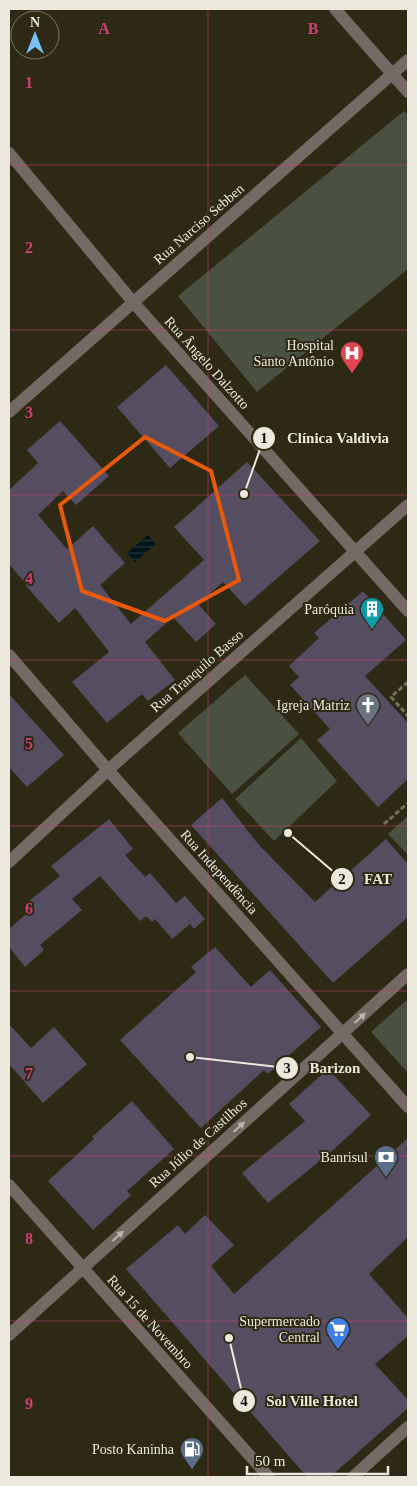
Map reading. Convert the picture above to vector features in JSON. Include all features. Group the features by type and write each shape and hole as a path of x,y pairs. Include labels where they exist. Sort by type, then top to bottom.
{"street":[{"path":"336,9 408,92"},
{"name":"Rua Narciso Sebben","path":"9,412 408,60"},
{"name":"Rua Ângelo Dalzotto","path":"9,153 133,302 408,610"},
{"name":"Rua Tranquilo Basso","path":"9,862 108,770 408,505"},
{"name":"Rua Independência","path":"9,655 108,770 408,1108"},
{"name":"Rua Júlio de Castilhos","path":"9,1335 408,974"},
{"name":"Rua 15 de Novembro","path":"9,1185 269,1477"},
{"path":"353,1477 408,1427"}],"path":[{"path":"408,682 391,697 408,716"},
{"path":"384,824 408,803"}],"highlighted area":[{"path":"145,437 211,471 239,580 165,621 82,591 60,505"}],"green space":[{"path":"404,111 408,115 408,269 257,392 178,296"},
{"path":"245,675 299,734 232,794 178,733"},
{"path":"301,738 337,781 274,841 235,799"},
{"path":"408,816 408,855 388,834"},
{"path":"408,999 408,1073 371,1032"}],"water":[{"path":"148,535 156,544 135,562 127,553"}],"building":[{"path":"166,365 219,426 170,468 117,407"},
{"path":"60,421 109,476 76,505 63,491 38,515 67,549 93,526 125,563 100,585 131,624 204,560 174,527 247,462 320,541 245,606 223,582 198,604 216,624 196,642 173,617 145,642 175,680 148,701 142,694 107,723 72,682 109,652 75,608 59,623 9,564 9,490 38,463 27,450"},
{"name":"Igreja Matriz","path":"363,591 406,640 365,676 408,723 408,779 378,807 317,740 330,729 290,685 299,677 289,666 319,638 314,633"},
{"path":"9,694 64,755 27,787 9,767"},
{"path":"222,798 259,845 315,902 386,839 408,864 408,917 333,983 191,825"},
{"path":"109,819 133,849 125,855 145,877 150,873 176,903 185,896 205,919 194,929 190,924 172,939 155,919 152,922 146,916 140,921 100,876 72,899 82,910 40,945 44,950 25,967 9,947 9,929 34,907 29,901 60,876 51,866"},
{"path":"215,947 251,987 270,970 321,1027 268,1074 264,1070 201,1128 120,1040 196,972 191,967"},
{"path":"9,1024 31,1048 54,1027 87,1064 43,1103 9,1064"},
{"path":"328,1069 371,1115 332,1151 268,1203 242,1173 305,1121 289,1104"},
{"path":"132,1101 174,1149 127,1191 131,1195 93,1230 48,1181 94,1139 92,1137"},
{"path":"408,1138 408,1237 369,1274 408,1318 408,1336 375,1364 408,1400 408,1408 330,1477 307,1477 126,1269 178,1225 185,1234 205,1215 234,1245 211,1266 234,1294"}],"place":[{"name":"Hospital Santo Antônio","path":"352,374"},
{"name":"Clínica Valdivia","path":"244,494"},
{"name":"Paróquia","path":"372,630"},
{"name":"Igreja Matriz","path":"368,726"},
{"name":"FAT","path":"288,833"},
{"name":"Barizon","path":"190,1057"},
{"name":"Banrisul","path":"386,1178"},
{"name":"Sol Ville Hotel","path":"229,1338"},
{"name":"Supermercado Central","path":"338,1350"},
{"name":"Posto Kaninha","path":"192,1470"}]}
